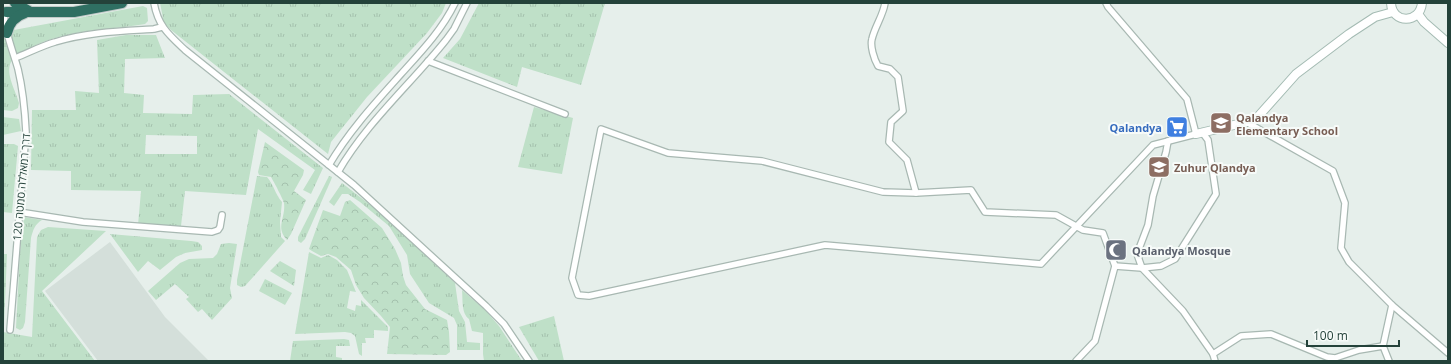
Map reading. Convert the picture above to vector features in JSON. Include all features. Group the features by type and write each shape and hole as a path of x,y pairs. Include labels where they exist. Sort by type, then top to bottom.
{"highway":[{"path":"15,3 31,12"},
{"path":"6,11 69,12 122,3"},
{"path":"5,33 13,20 21,14 31,12"}],"street":[{"path":"154,3 157,16 167,34 184,50 354,185 504,324 529,361"},
{"path":"329,165 344,142 365,115 437,34 455,3"},
{"path":"338,172 353,148 373,122 428,61 454,29 467,3"},
{"path":"885,3 884,10 871,40 874,60 878,66 890,69 898,77 903,111 891,122 889,142 907,160 916,193"},
{"path":"1106,3 1187,99 1199,133 1208,140 1216,194 1175,259 1161,266 1142,268 1115,266"},
{"path":"1391,3 1394,12 1401,18 1405,19 1418,14 1422,3"},
{"name":"דרך רמאללה סמטה 120","path":"6,11 5,33 15,58 24,106 26,132 10,330"},
{"path":"1076,361 1095,341 1115,266 1103,233 1083,230 1075,226 1056,215 984,212 971,190 916,193 883,192 762,161 668,153 601,130 572,278 578,295 589,296 825,245 1041,264 1075,226 1153,145 1199,133 1248,123 1255,120 1296,74 1349,34 1375,17 1394,12"},
{"path":"1418,14 1424,22 1448,43"},
{"path":"15,58 41,47 71,38 162,27"},
{"path":"428,61 565,114"},
{"path":"1248,123 1333,171 1345,203 1341,248 1349,262 1392,305 1448,353"},
{"path":"1168,141 1148,225 1137,254 1142,268 1183,311 1213,354 1215,361"},
{"path":"19,212 90,223 212,232 218,230 220,227 222,215"},
{"path":"1388,361 1383,346 1392,305"},
{"path":"1213,354 1241,336 1271,334 1327,357 1336,358 1359,350 1383,346"}],"shaded area":[{"path":"110,242 165,317 209,361 98,361 45,291"}],"green space":[{"path":"160,3 446,3 442,13 427,33 367,97 331,142 328,154 171,30 164,23"},
{"path":"479,3 605,3 581,85 522,67 517,87 443,58 460,39"},
{"path":"143,6 147,8 148,21 145,24 67,35 37,44 13,59 9,67 9,72 19,103 18,108 12,111 3,110 3,32"},
{"path":"126,35 156,35 165,58 125,59 124,93 144,95 143,113 192,114 193,95 229,94 323,168 311,194 303,190 315,170 258,129 246,195 185,191 181,226 138,225 141,191 71,190 71,171 31,170 32,110 76,110 75,91 99,93 97,40","holes":["146,135 197,136 197,154 145,154"]},
{"path":"534,107 573,118 562,174 518,167"},
{"path":"3,117 19,119 21,131 3,135"},
{"path":"265,142 304,170 303,175 294,191 306,200 287,240 281,227 284,203 271,177 259,175 258,172"},
{"path":"3,144 14,144 18,146 12,213 3,212"},
{"path":"257,176 267,177 282,202 280,222 281,237 285,241 245,286 241,287 237,285 237,280"},
{"path":"329,176 332,177 331,180 305,239 301,243 298,241 298,237"},
{"path":"342,183 378,211 455,283 459,311 465,322 467,342 480,343 480,350 457,350 457,325 454,318 429,303 410,274 407,255 389,226 348,194 342,194 334,206 329,202"},
{"path":"350,200 382,228 395,249 401,263 406,285 425,309 447,320 450,352 446,355 387,354 390,327 364,298 356,285 351,270 336,257 328,254 321,256 309,249 323,210 340,216 345,202"},
{"path":"24,217 42,220 38,223 31,238 25,322 23,328 20,330 16,328 20,252"},
{"path":"48,227 106,231 42,291 95,361 3,361 3,332 32,337 37,237 41,230"},
{"path":"110,234 198,242 202,246 202,250 185,253 176,257 160,270 148,261 138,272"},
{"path":"221,244 237,244 230,288 232,298 212,320 202,309 198,312 186,299 189,297 175,284 156,300 148,291 180,263 189,259 213,258 217,254"},
{"path":"309,252 321,258 328,255 337,260 347,270 356,292 350,291 347,308 355,311 356,305 361,306 361,300 388,327 388,331 374,330 374,338 365,338 366,343 362,343 362,356 359,354 355,336 351,333 295,334"},
{"path":"3,254 7,254 4,326 3,326"},
{"path":"280,261 296,270 294,286 270,271"},
{"path":"265,279 292,293 285,305 259,291"},
{"path":"462,290 486,311 499,326 522,361 484,361 483,333 472,331 469,319 464,310"},
{"path":"554,316 564,361 539,361 519,327"},
{"path":"349,340 350,346 336,346 336,357 342,358 342,361 290,361 293,341"}],"place":[{"name":"Qalandya Elementary School","path":"1221,123"},
{"name":"Qalandya","path":"1177,127"},
{"name":"Zuhur Qlandya","path":"1159,167"},
{"name":"Qalandya Mosque","path":"1116,250"}]}
